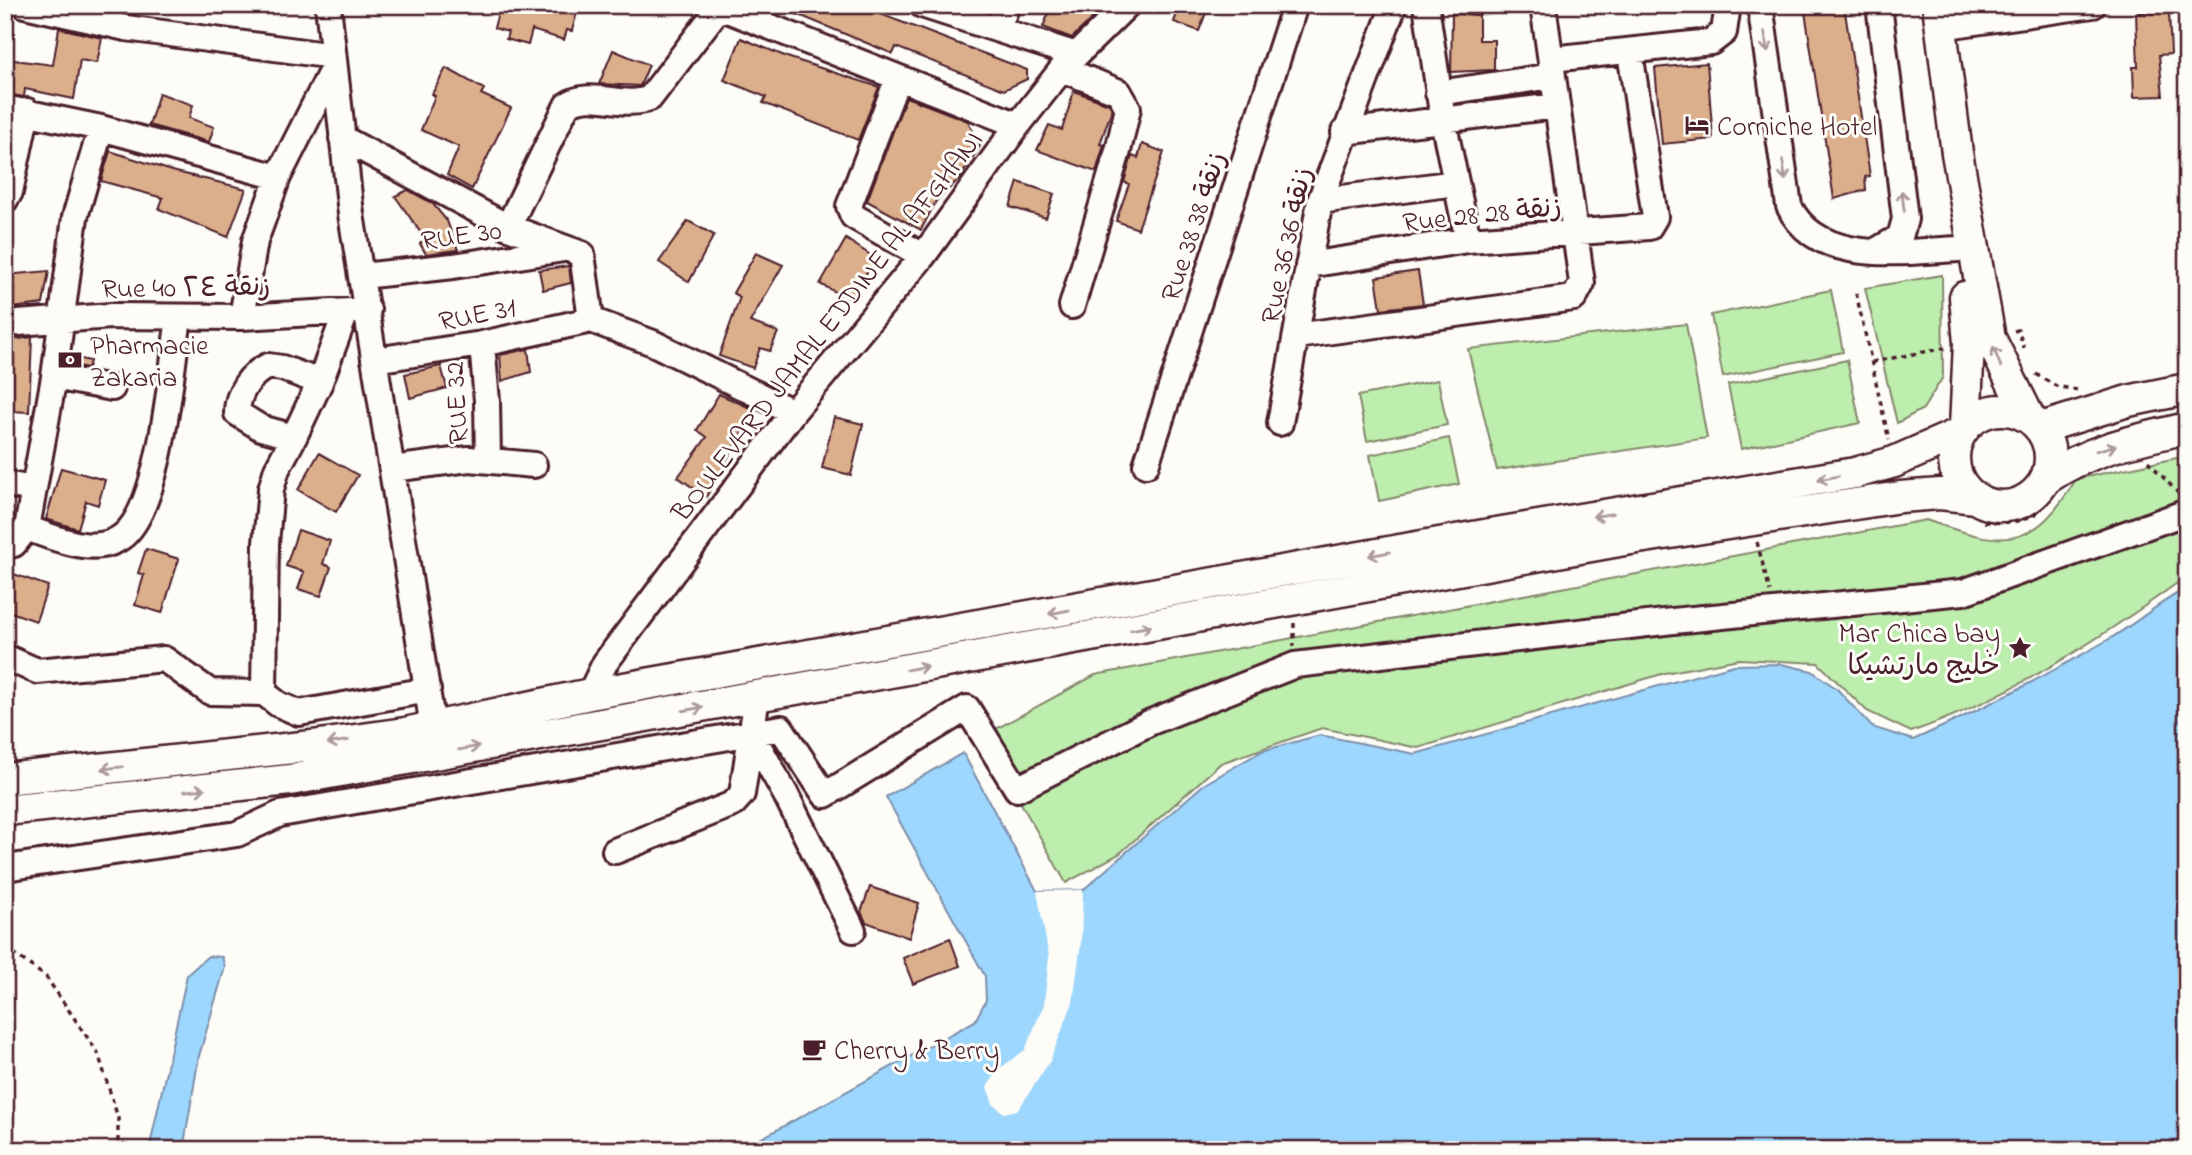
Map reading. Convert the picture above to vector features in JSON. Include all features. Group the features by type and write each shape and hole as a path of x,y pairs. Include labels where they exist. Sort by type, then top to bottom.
{"main road":[{"path":"1935,13 1990,338 2049,444 2051,462 2046,478 2037,492 2023,501 2007,506 1991,505 1976,498 1963,486 1955,469 1954,451 1963,430 1969,343 1935,13"},
{"path":"5,779 301,747 433,727 590,694 1855,473 1894,463 1963,430 1988,411 2016,411 2035,423 2187,389"},
{"path":"2046,478 2072,461 2099,449 2187,428"},
{"path":"5,810 290,780 1619,541 1900,497 1940,494 1976,498"}],"street":[{"path":"25,5 73,9 137,29 333,61"},
{"path":"264,693 266,543 271,489 277,469 357,311 362,276 342,138 328,5"},
{"path":"922,5 1003,17 1119,92 1128,108 1072,306"},
{"name":"BOULEVARD JAMAL EDDINE AL AFGHANI","path":"590,694 605,663 793,412 923,256 1018,125 1069,62 1127,5"},
{"name":"Rue 38 زنقة 38","path":"1146,465 1295,5"},
{"name":"Rue 36 زنقة 36","path":"1280,424 1320,201 1394,5"},
{"path":"1296,336 1574,298 1582,282 1543,5"},
{"path":"1760,5 1789,206 1795,219 1813,235 1851,249 1873,252 1959,249"},
{"path":"1873,252 1900,237 1905,219 1879,5"},
{"path":"1935,13 2093,5"},
{"path":"508,227 567,104 579,98 639,103 650,98 718,6 1018,125"},
{"path":"1423,6 1468,240"},
{"path":"1438,93 1630,52 1712,42 1719,38 1728,15"},
{"name":"Rue 28 زنقة 28","path":"1308,265 1468,240 1645,230 1655,216 1630,52"},
{"path":"242,317 255,242 278,177 333,61"},
{"path":"898,78 849,206 853,216 923,256"},
{"path":"1344,132 1556,106"},
{"path":"5,200 10,192 16,109 101,128 278,177"},
{"path":"5,546 14,544 27,528 54,377 75,217 101,128"},
{"path":"342,138 508,227 584,256 591,320 653,343 793,412"},
{"path":"1320,201 1456,183"},
{"name":"RUE 30","path":"362,276 453,267 568,249"},
{"path":"357,311 374,360 433,727"},
{"name":"Rue 40 زنقة ٢٤","path":"5,324 111,316 242,317 357,311"},
{"path":"27,528 68,543 96,545 124,535 143,507 154,474 179,318"},
{"name":"RUE 31","path":"374,360 482,344 591,320"},
{"name":"RUE 32","path":"482,344 488,460"},
{"path":"294,437 268,431 240,418 237,404 241,393 253,376 268,366 282,368 320,382"},
{"path":"54,377 112,388"},
{"path":"392,469 488,460 534,465"},
{"path":"5,484 34,489"},
{"path":"5,868 237,834 280,814 781,728 825,795 967,708 1017,789 1151,722 1295,665 1775,610 1963,592 2187,512"},
{"path":"5,657 37,671 164,659 210,692 264,693 278,704 299,713 428,690"},
{"path":"615,851 733,804 742,794 757,697"},
{"path":"751,733 786,795 853,930"}],"path":[{"path":"1856,293 1894,463"},
{"path":"1752,520 1775,610"},
{"path":"5,947 46,977 98,1053 118,1118 118,1150"}],"green space":[{"path":"1942,275 1943,377 1923,409 1897,423 1865,288"},
{"path":"1831,290 1843,352 1723,377 1711,315"},
{"path":"1686,324 1707,438 1497,470 1468,349"},
{"path":"1847,360 1860,423 1741,449 1728,385"},
{"path":"1438,380 1447,425 1367,441 1358,396"},
{"path":"1449,438 1459,484 1379,501 1370,455"},
{"path":"2187,456 2187,576 2122,622 2020,684 1985,702 1911,732 1867,711 1818,663 1739,659 1665,673 1418,748 1322,728 1221,763 1119,854 1066,883 983,736 1095,675 1926,520 1975,535 2013,537 2029,532 2045,521 2076,479"}],"water":[{"path":"2187,588 2187,1150 740,1150 975,1021 986,1000 985,976 886,797 963,753 1037,891 1083,890 1203,785 1262,751 1320,735 1415,754 1734,665 1781,664 1812,671 1837,689 1872,727 1913,740 2082,654"},
{"path":"208,956 222,957 225,967 199,1056 183,1150 149,1150 187,975"}],"pier":[{"path":"1083,890 1081,943 1073,1002 1050,1061 1018,1110 1004,1113 993,1104 987,1087 999,1069 1025,1050 1044,1004 1049,957 1037,891"}],"building":[{"path":"500,5 579,5 572,31 567,30 564,40 532,30 528,45 506,39 508,32 494,28"},
{"path":"775,5 857,5 1027,70 1027,79 1004,90 896,47 893,54"},
{"path":"1052,5 1093,5 1102,9 1072,38 1043,27"},
{"path":"1180,5 1209,5 1199,31 1174,22"},
{"path":"1804,5 1844,5 1870,176 1865,177 1866,190 1834,199"},
{"path":"2169,12 2171,54 2159,55 2163,96 2134,97 2133,67 2138,67 2136,13"},
{"path":"1452,14 1479,15 1479,40 1494,40 1494,70 1451,72"},
{"path":"59,28 102,38 97,63 80,60 74,99 25,89 24,97 5,94 5,59 53,65"},
{"path":"741,38 787,57 879,87 858,140 763,103 766,97 724,80"},
{"path":"613,50 649,65 640,86 599,84"},
{"path":"1707,63 1713,139 1662,144 1655,68"},
{"path":"446,68 484,89 481,94 511,108 472,189 447,175 459,147 421,130 435,96 432,94"},
{"path":"1074,91 1109,104 1112,109 1100,144 1104,145 1096,172 1037,150 1049,125 1062,130"},
{"path":"159,93 193,105 189,118 214,127 209,142 149,125"},
{"path":"906,97 968,121 980,146 960,178 936,201 921,230 867,201"},
{"path":"1142,144 1164,152 1138,229 1116,221 1129,184 1124,182 1132,156 1138,158"},
{"path":"110,151 172,171 246,189 228,237 159,209 163,198 101,181"},
{"path":"1018,182 1054,194 1046,218 1010,207"},
{"path":"408,190 433,204 447,221 458,250 426,254 420,244 425,239 395,196"},
{"path":"688,221 714,235 689,282 659,262"},
{"path":"846,239 875,258 851,300 820,284"},
{"path":"756,253 783,265 750,322 778,332 770,351 760,348 753,368 719,356 740,297 733,293"},
{"path":"569,266 571,283 543,290 539,270"},
{"path":"49,271 43,304 5,309 5,275"},
{"path":"1418,271 1423,304 1381,309 1376,277"},
{"path":"32,337 29,412 8,411 5,341"},
{"path":"528,349 531,372 502,381 500,355"},
{"path":"72,357 90,361 88,368 71,365"},
{"path":"441,366 447,388 410,398 405,374"},
{"path":"719,394 755,410 706,497 678,477 707,437 697,430"},
{"path":"834,417 863,424 851,475 822,468"},
{"path":"319,453 358,475 336,512 298,490"},
{"path":"61,468 105,480 98,505 86,501 78,529 46,519"},
{"path":"298,530 330,541 323,564 331,567 321,596 298,589 304,572 286,566"},
{"path":"146,549 179,559 162,613 135,605 144,575 138,573"},
{"path":"5,571 48,586 36,621 5,610"},
{"path":"870,887 919,903 909,938 866,922 861,912"},
{"path":"950,938 960,966 913,984 903,958"}],"place":[{"name":"Corniche Hotel","path":"1697,125"},
{"name":"Pharmacie Zakaria","path":"70,360"},
{"name":"Mar Chica bay خليج مارتشيكا","path":"2020,648"},
{"name":"Cherry & Berry","path":"814,1049"}]}
